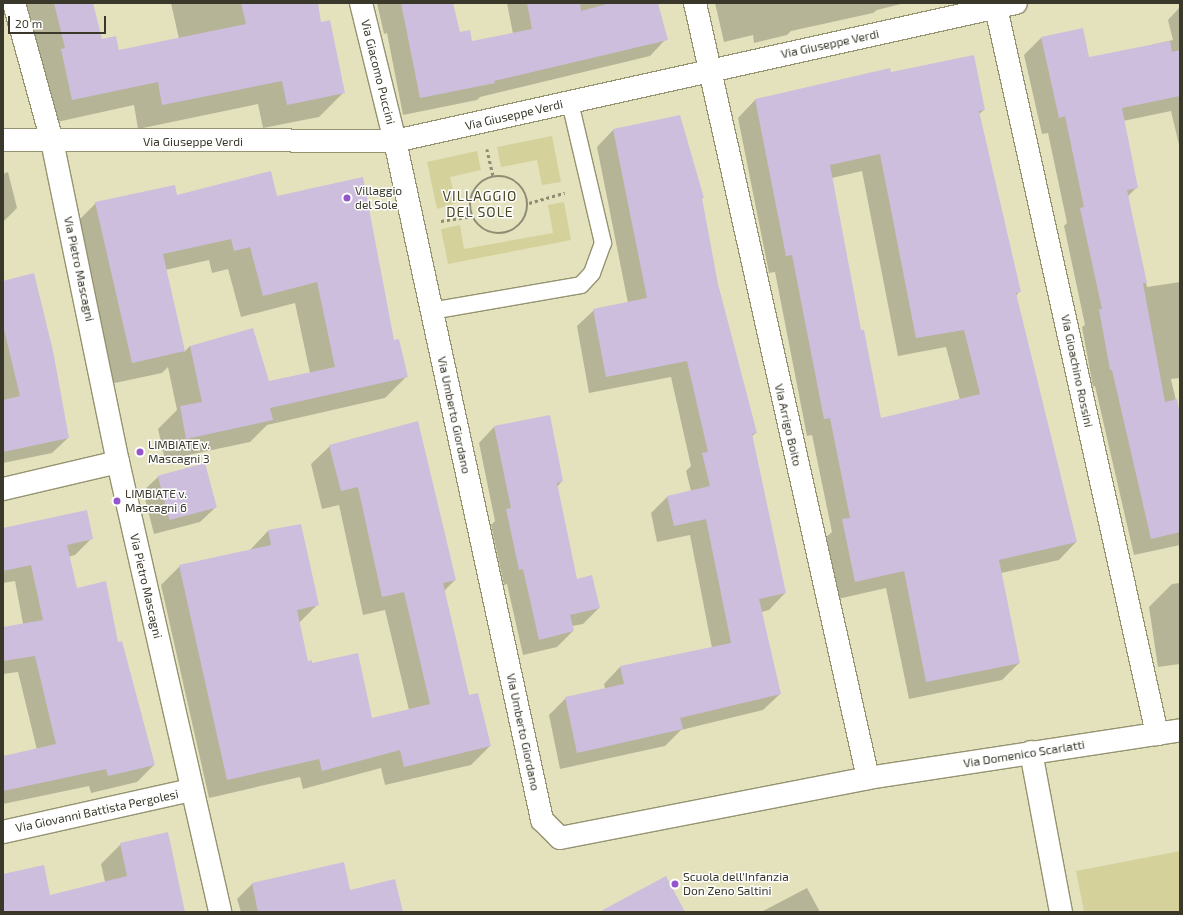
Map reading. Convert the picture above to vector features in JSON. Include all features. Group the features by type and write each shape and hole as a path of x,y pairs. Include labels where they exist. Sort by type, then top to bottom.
{"street":[{"name":"Via Pietro Mascagni","path":"14,3 52,141 118,462 191,790 220,912"},
{"name":"Via Giacomo Puccini","path":"361,3 432,311"},
{"name":"Via Arrigo Boito","path":"695,3 708,72 868,778"},
{"name":"Via Giuseppe Verdi","path":"3,140 394,141 1003,5"},
{"name":"Via Gioachino Rossini","path":"1003,5 1157,734"},
{"name":"Via Umberto Giordano","path":"432,311 542,820 560,838 868,778"},
{"path":"3,489 118,462"},
{"name":"Via Domenico Scarlatti","path":"868,778 1180,730"},
{"path":"1031,752 1061,912"},
{"name":"Via Giovanni Battista Pergolesi","path":"3,832 191,790"}],"lane":[{"path":"432,311 581,285 592,273 603,244 570,102"}],"path":[{"path":"486,145 493,176"},
{"path":"493,176 509,177 523,187 529,203 525,219 513,231 497,235 482,229 472,216 470,199 478,184 493,176"},
{"path":"436,223 472,216"}],"shaded area":[{"path":"552,136 561,182 542,185 537,160 501,167 497,147"},
{"path":"477,151 481,170 450,177 456,203 437,209 427,162"},
{"path":"564,202 571,240 448,264 441,229 460,225 464,249 553,233 548,205"},
{"path":"1180,851 1180,912 1084,912 1076,871"}],"building":[{"path":"54,3 93,3 102,39 116,36 119,50 246,24 241,3 318,3 321,22 330,20 345,93 287,105 282,81 162,105 158,82 72,100 61,49 65,48"},
{"path":"401,3 453,3 460,32 470,30 472,41 532,29 527,3 580,3 581,11 611,3 658,3 668,40 494,81 495,83 420,98"},
{"path":"1083,28 1089,57 1170,41 1172,52 1180,50 1180,96 1122,108 1138,188 1127,190 1147,283 1143,283 1165,402 1177,399 1180,414 1180,532 1151,539 1112,370 1110,370 1099,309 1102,309 1080,208 1084,207 1065,116 1059,118 1041,37"},
{"path":"974,55 985,110 979,111 1021,292 1016,293 1077,542 999,560 1020,663 926,682 904,571 855,582 842,519 850,518 830,418 824,419 792,255 786,256 755,99 890,68 891,72","holes":["880,154 916,338 964,330 980,394 881,418 864,330 861,330 830,165"]},
{"path":"680,115 704,198 702,198 718,284 757,433 752,434 786,593 759,599 781,694 680,718 683,729 577,753 565,697 624,684 620,666 731,643 706,519 674,526 667,496 710,486 702,453 708,452 687,361 606,377 593,309 647,298 613,129"},
{"path":"271,171 277,196 363,177 394,340 399,339 408,377 270,408 273,420 186,439 180,406 202,402 190,346 253,328 269,381 335,367 317,282 263,296 250,247 234,251 231,239 163,254 185,351 132,363 95,202 175,185 177,195"},
{"path":"34,273 53,351 69,438 3,452 3,400 20,396 3,325 3,281"},
{"path":"550,415 563,481 557,483 577,579 592,575 600,608 570,615 574,631 539,640 523,569 519,570 506,509 511,508 494,426"},
{"path":"418,421 456,580 443,583 469,695 478,693 491,746 404,767 400,750 322,771 319,759 227,780 179,565 271,545 268,530 301,524 319,605 297,610 308,661 312,660 312,663 358,653 372,718 430,704 404,592 382,597 358,487 341,491 329,445"},
{"path":"205,463 217,507 170,520 158,476"},
{"path":"87,510 93,539 67,545 77,588 106,581 118,642 122,641 155,765 108,776 106,769 3,791 3,756 56,744 35,656 3,661 3,627 43,620 31,565 3,571 3,528"},
{"path":"168,832 185,912 3,912 3,874 44,865 50,895 127,876 120,843"},
{"path":"344,862 350,890 395,879 403,912 258,912 252,883"},
{"path":"666,876 685,912 599,912"}],"place":[{"name":"Villaggio del Sole","path":"347,198"},
{"name":"LIMBIATE v. Mascagni 3","path":"140,452"},
{"name":"LIMBIATE v. Mascagni 6","path":"117,501"},
{"name":"Scuola dell'Infanzia Don Zeno Saltini","path":"675,884"}],"district":[{"name":"VILLAGGIO DEL SOLE","path":"480,204"}]}
